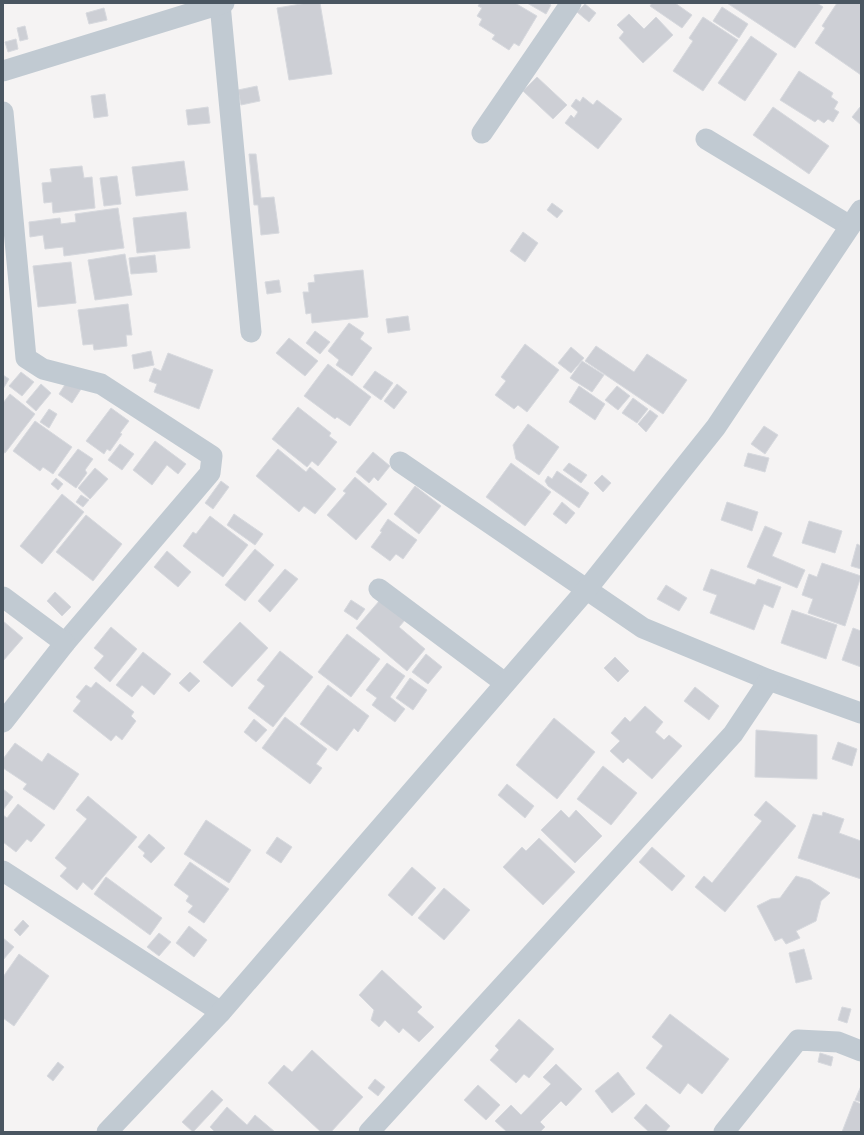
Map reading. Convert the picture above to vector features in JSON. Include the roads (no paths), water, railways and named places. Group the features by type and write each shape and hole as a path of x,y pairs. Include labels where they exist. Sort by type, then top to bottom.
{"street":[{"path":"482,133 571,3"},
{"path":"3,71 222,4 251,332"},
{"path":"3,112 26,358 43,369 101,384 212,456 210,473 64,643 3,722"},
{"path":"107,1132 221,1012 504,683 587,589 716,427 856,218 706,139"},
{"path":"400,462 643,628 769,680 861,714"},
{"path":"379,589 504,683"},
{"path":"3,597 64,643"},
{"path":"369,1132 733,734 769,680"},
{"path":"3,871 221,1012"},
{"path":"724,1132 798,1040 838,1042 861,1051"}]}
